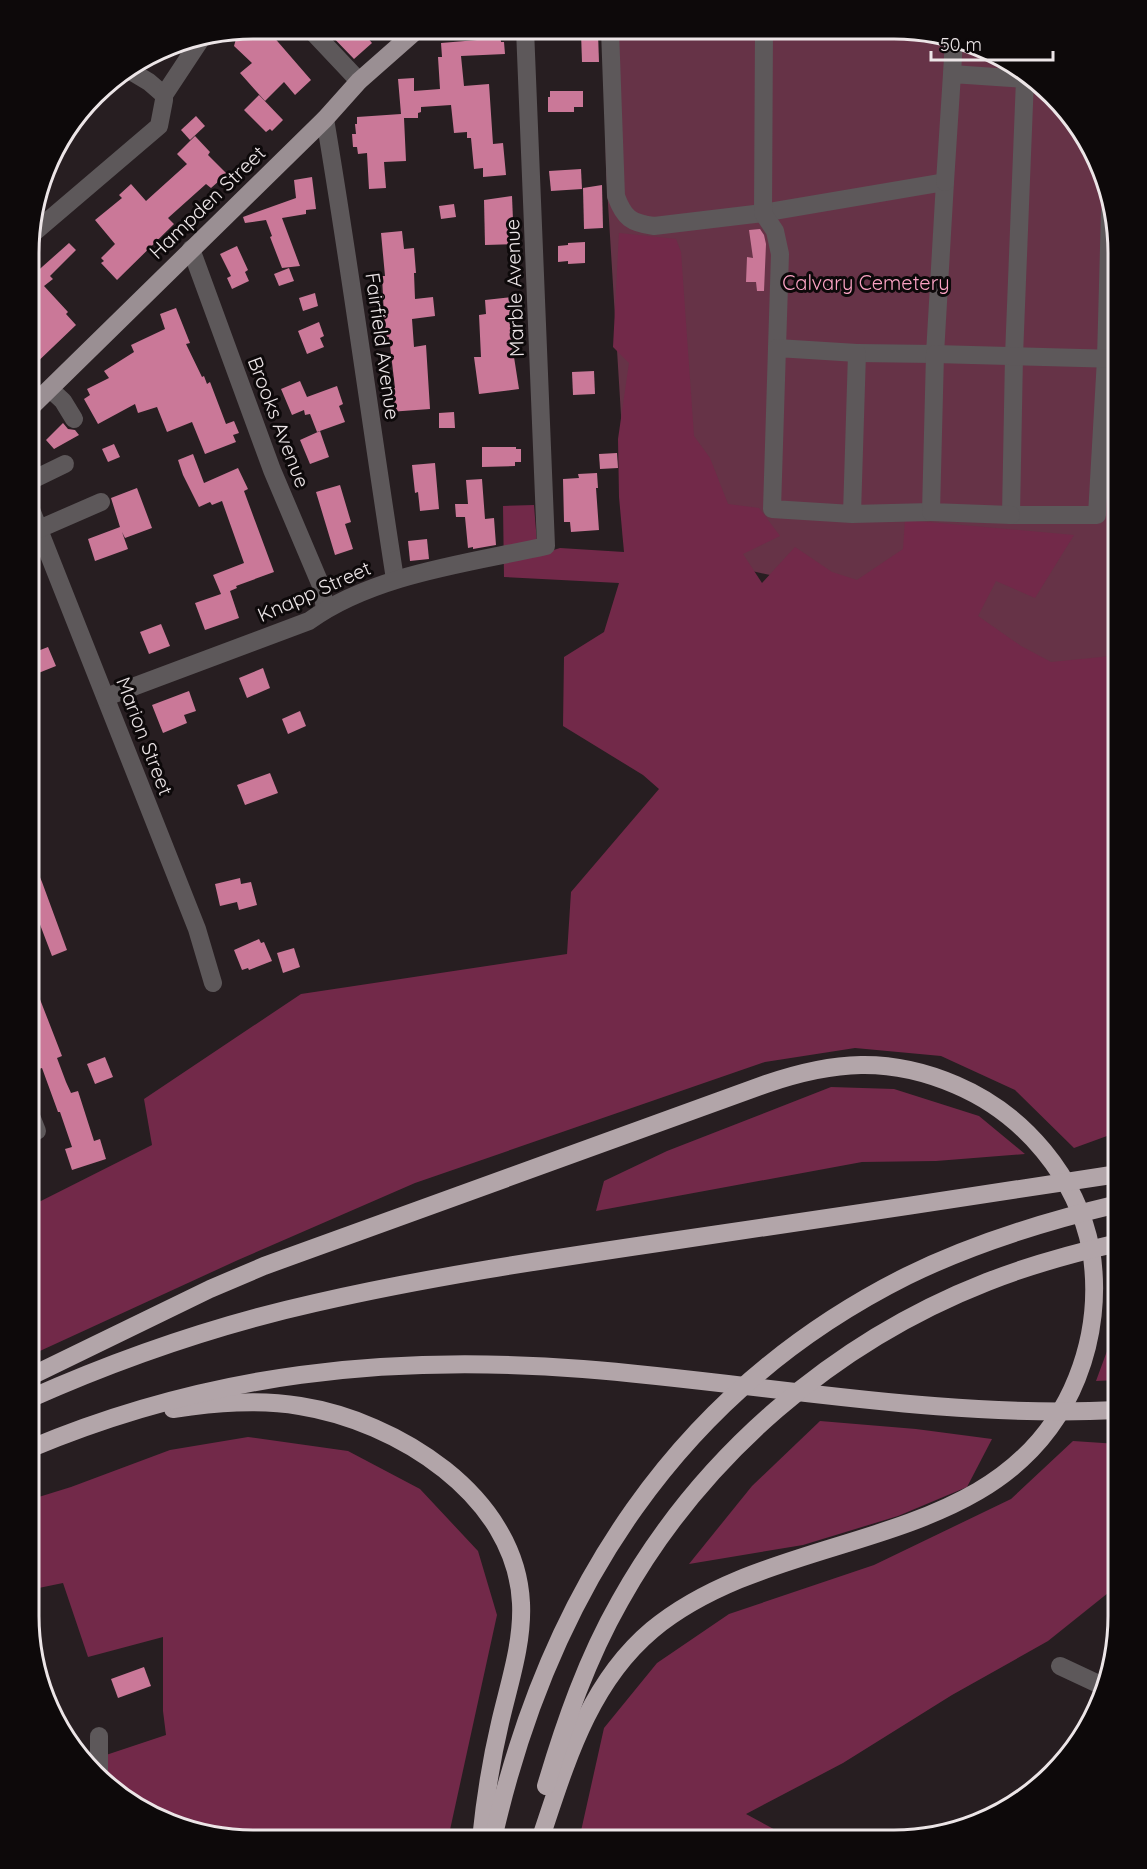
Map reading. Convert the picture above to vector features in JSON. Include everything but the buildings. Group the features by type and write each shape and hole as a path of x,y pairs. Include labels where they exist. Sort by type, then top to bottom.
{"highway":[{"path":"39,1372 210,1289 273,1262 766,1084 809,1071 858,1064 891,1066 921,1072 976,1094 1002,1110 1019,1125 1045,1152 1069,1188 1083,1222 1092,1257 1094,1304 1087,1348 1075,1384 1054,1421 1021,1461 993,1484 967,1499 923,1517 739,1579 689,1604 652,1630 618,1665 590,1707 569,1752 543,1830"},
{"path":"39,1395 144,1353 200,1334 258,1317 372,1290 488,1269 1108,1175"},
{"path":"495,1830 527,1718 573,1608 618,1532 654,1482 714,1412 760,1371 805,1337 855,1304 935,1263 1030,1227 1108,1207"},
{"path":"534,1830 561,1735 606,1627 651,1551 686,1504 760,1424 834,1364 909,1318 989,1281 1042,1263 1108,1246"},
{"path":"39,1445 126,1412 188,1395 264,1380 339,1370 409,1365 489,1365 582,1369 943,1406 1034,1411 1108,1410"},
{"path":"66,1433 152,1413 200,1406 254,1402 300,1406 346,1418 396,1439 431,1460 467,1490 502,1534 515,1566 521,1601 519,1639 490,1767 482,1830"}],"main road":[{"name":"Hampden Street","path":"39,399 325,119 359,81 407,39"}],"street":[{"path":"319,39 359,81"},
{"name":"Marble Avenue","path":"525,39 546,546"},
{"path":"610,39 616,196 622,213 637,224 654,226 763,213 945,182"},
{"path":"764,39 763,213 775,231 780,255 772,509 852,514 931,512 1097,515 1108,401"},
{"path":"41,227 159,126 164,95 196,46"},
{"path":"931,512 935,354 954,47"},
{"path":"136,74 164,95"},
{"path":"952,74 1015,76"},
{"path":"1011,515 1014,356 1028,87"},
{"name":"Fairfield Avenue","path":"325,119 349,264 395,579"},
{"name":"Brooks Avenue","path":"191,249 272,470 322,588 325,610"},
{"path":"777,348 856,353 1108,359"},
{"path":"852,514 856,353"},
{"path":"50,388 63,401 74,419"},
{"path":"39,477 65,464"},
{"path":"39,530 101,502"},
{"name":"Marion Street","path":"39,530 197,929 213,983"},
{"name":"Knapp Street","path":"106,697 309,621 325,610 395,579 546,546"},
{"path":"1060,1666 1097,1684"},
{"path":"99,1736 99,1764"}],"green space":[{"name":"Calvary Cemetery","path":"604,39 908,39 936,43 963,50 989,61 1024,83 1055,112 1072,134 1092,171 1101,197 1108,239 1108,725 770,575 623,542 621,415 606,171"}],"shaded area":[{"path":"619,233 676,239 681,252 694,436 710,458 728,504 759,508 780,536 743,554 762,583 795,547 832,572 857,580 903,549 905,520 1074,535 1035,598 996,581 978,616 1021,646 1051,662 1108,656 1108,1136 1074,1148 1015,1090 941,1056 855,1048 765,1062 415,1183 238,1260 39,1351 39,1202 152,1145 144,1099 301,994 567,954 571,892 659,789 643,775 563,726 564,657 604,632 619,583 504,577 503,506 534,505 538,555 560,548 624,552 619,497 618,439 629,363 613,347"},
{"path":"831,1087 894,1089 979,1116 1025,1154 936,1161 862,1162 596,1211 604,1181 667,1151"},
{"path":"1108,1348 1108,1380 1096,1381"},
{"path":"820,1421 916,1429 992,1439 967,1487 898,1516 803,1545 689,1564 752,1486"},
{"path":"248,1437 348,1451 420,1489 478,1551 497,1615 450,1830 239,1830 211,1826 184,1819 158,1808 134,1794 106,1771 106,1755 166,1735 163,1711 163,1637 88,1657 63,1583 39,1588 39,1497 170,1450"},
{"path":"1073,1441 1108,1443 1108,1593 1048,1641 952,1695 843,1763 746,1814 776,1830 581,1830 604,1728 657,1663 729,1614 874,1565 1011,1499"}]}
